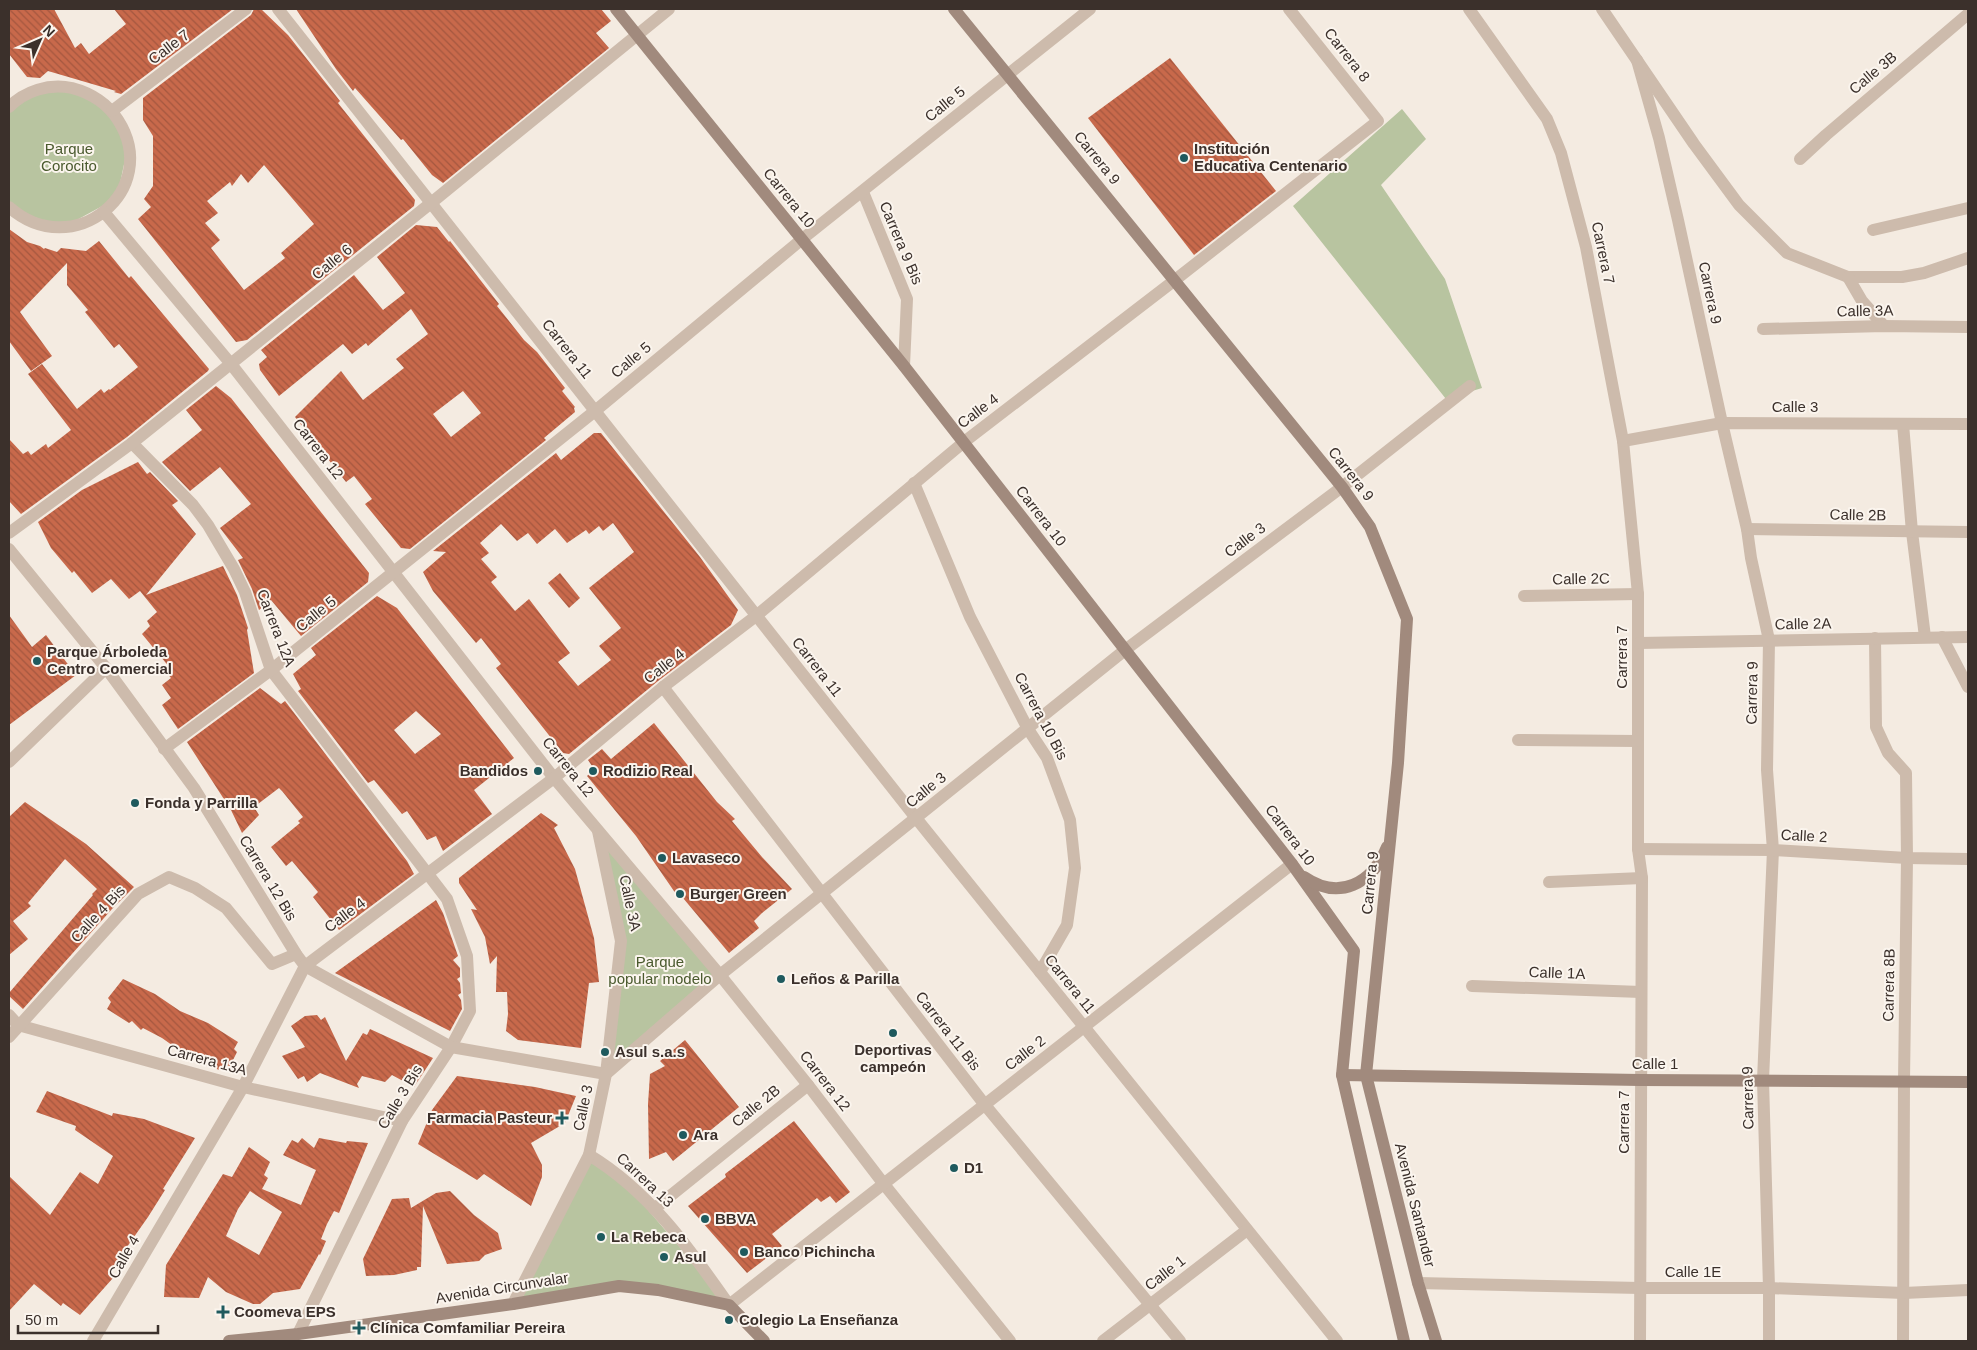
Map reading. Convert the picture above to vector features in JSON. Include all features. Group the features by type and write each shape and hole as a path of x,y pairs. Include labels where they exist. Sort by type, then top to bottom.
{"main road":[{"name":"Carrera 10","path":"616,9 964,442 1292,864 1354,951 1342,1075"},
{"name":"Carrera 9","path":"954,9 1342,488 1370,527 1407,619 1398,763 1366,1075"},
{"path":"1292,864 1313,883 1326,887 1354,886 1368,876 1378,864 1387,850 1391,834"},
{"path":"1342,1075 1404,1341"},
{"name":"Calle 1","path":"1342,1075 1640,1080 1968,1082"},
{"name":"Avenida Santander","path":"1366,1075 1418,1283 1436,1341"},
{"name":"Avenida Circunvalar","path":"229,1341 298,1334 513,1304 619,1286 658,1290 725,1304"},
{"path":"725,1304 764,1341"}],"street":[{"name":"Calle 7","path":"112,111 246,9"},
{"name":"Carrera 11","path":"278,9 916,818 1337,1341"},
{"name":"Calle 6","path":"9,534 132,443 669,9"},
{"name":"Calle 5","path":"164,749 271,670 595,411 801,240 1090,9"},
{"name":"Carrera 8","path":"1289,9 1378,121"},
{"name":"Carrera 7","path":"1468,9 1547,119 1561,153 1586,247 1623,442 1638,594 1639,643 1637,741 1638,849 1642,878 1640,1341"},
{"path":"1602,9 1694,144 1739,205 1787,253 1848,277 1902,277 1924,273 1968,258"},
{"name":"Calle 3B","path":"1800,159 1826,134 1968,14"},
{"name":"Carrera 9","path":"1637,60 1667,175 1722,423 1748,529 1751,558 1770,640 1768,770 1773,850 1763,1080 1769,1341"},
{"path":"9,207 32,223 54,228 77,226 104,212 117,198 126,181 129,163 128,145 122,127 112,111 99,99 83,91 66,87 48,87 11,100"},
{"name":"Calle 4","path":"94,1341 243,1087 305,966 554,778 663,687 756,616 964,442 1378,121"},
{"name":"Carrera 9 Bis","path":"863,192 907,299 904,366"},
{"path":"1873,230 1968,208"},
{"name":"Carrera 12","path":"104,212 231,364 554,778 720,975 1010,1341"},
{"path":"1848,277 1862,301 1884,326"},
{"name":"Calle 3A","path":"1763,329 1884,326 1968,327"},
{"name":"Calle 3","path":"513,1304 589,1155 606,1074 720,975 1125,650 1342,488 1470,386"},
{"name":"Calle 3","path":"1623,442 1722,423 1968,424"},
{"path":"1903,424 1912,532 1925,637"},
{"name":"Carrera 12A","path":"132,443 193,505 222,546 245,592 271,670 427,874"},
{"name":"Carrera 10 Bis","path":"914,483 970,616 1028,729 1048,758 1070,820 1075,868 1067,925 1040,972"},
{"name":"Calle 2B","path":"1748,529 1968,532"},
{"name":"Carrera 12 Bis","path":"9,550 106,668 194,788 305,966 451,1047 606,1074"},
{"name":"Calle 2C","path":"1524,596 1638,594"},
{"path":"1942,637 1968,688"},
{"name":"Calle 2A","path":"1639,643 1968,637"},
{"name":"Carrera 8B","path":"1875,638 1876,727 1888,753 1906,773 1903,1341"},
{"path":"9,762 106,668"},
{"name":"Carrera 11 Bis","path":"663,687 985,1104 1180,1341"},
{"path":"1518,740 1637,741"},
{"name":"Calle 3A","path":"598,828 622,941 606,1074"},
{"name":"Calle 2","path":"1638,849 1773,850 1907,858 1968,859"},
{"name":"Calle 2","path":"725,1304 1292,864"},
{"name":"Calle 3 Bis","path":"298,1334 402,1121 451,1047 470,1011 467,956 447,899 427,874"},
{"name":"Calle 4 Bis","path":"9,1037 138,894 169,877 195,888 226,908 272,964 296,954"},
{"path":"1549,882 1642,878"},
{"name":"Calle 1A","path":"1472,986 1641,992"},
{"name":"Carrera 13A","path":"9,1016 18,1025 243,1087 402,1121"},
{"name":"Calle 2B","path":"654,1208 808,1085"},
{"name":"Carrera 13","path":"589,1155 614,1170 654,1208 692,1251 725,1304"},
{"name":"Calle 1","path":"1103,1341 1247,1230"},
{"name":"Calle 1E","path":"1418,1283 1640,1288 1769,1288 1904,1293 1968,1290"}],"green space":[{"name":"Parque Corocito","path":"48,87 99,99 128,145 117,198 62,228 9,207 9,107"},
{"path":"1402,109 1426,139 1381,185 1445,279 1482,388 1446,399 1293,206"},
{"name":"Parque popular modelo","path":"598,829 720,975 606,1074 621,941"},
{"path":"589,1155 614,1170 729,1305 619,1286 513,1304"}],"building":[{"path":"9,9 54,9 75,48 81,43 89,54 126,24 114,9 233,9 121,94 48,71 40,78 27,77 9,54"},
{"path":"254,9 261,9 288,35 340,101 338,103 415,200 414,206 247,340 236,342 138,219 151,207 144,199 153,186 153,136 143,120 143,98 251,15","holes":["264,165 314,224 281,253 285,258 244,290 211,248 220,240 205,223 218,213 207,201 230,182 232,186 241,174 248,183"]},
{"path":"296,9 601,9 611,21 596,33 609,48 443,183 432,175 403,139 401,140 355,88 353,91"},
{"name":"Institución Educativa Centenario","path":"1170,58 1276,191 1194,255 1088,118"},
{"path":"416,225 437,227 499,304 497,306 524,340 537,352 565,388 562,391 575,407 575,412 544,438 546,440 410,549 401,548 365,504 372,499 354,476 346,482 295,417 341,371 363,400 404,368 396,359 428,334 411,309 368,346 366,343 352,354 343,344 279,396 260,370 259,364 267,357 261,350 354,275 383,310 405,293 377,257","holes":["463,391 481,413 451,437 433,414"]},
{"path":"9,229 27,242 57,252 61,248 86,251 99,241 209,369 127,437 21,514 9,501 9,439 23,454 28,451 31,455 46,444 48,448 71,430 28,374 42,364 77,409 101,389 104,393 110,390 138,367 119,344 114,348 85,312 88,310 67,285 67,263 20,312 52,356 31,371 9,341"},
{"path":"216,386 231,398 369,573 368,582 301,636 271,600 259,610 252,589 238,560 243,558 220,528 251,504 220,467 190,491 162,462 202,430 186,410"},
{"path":"594,433 601,433 700,557 738,610 731,625 658,681 569,754 563,753 496,668 501,664 481,638 476,643 433,591 423,572 446,552 433,551 556,453 561,460","holes":["613,523 634,552 589,588 621,628 599,646 611,660 578,686 558,662 570,653 529,599 515,611 491,582 497,577 481,559 489,553 480,543 501,524 517,541 528,533 537,544 555,529 567,543 586,530 589,534 599,526 603,531"]},
{"path":"138,462 147,474 150,472 178,501 172,505 196,534 146,595 223,566 237,595 248,628 254,673 178,729 162,705 171,698 162,685 171,678 166,672 170,668 142,634 150,626 147,621 157,612 140,591 129,599 111,579 92,593 74,571 72,573 51,548 38,522 82,490"},
{"path":"560,573 580,598 569,608 548,583"},
{"path":"377,596 397,608 514,758 474,790 492,814 443,851 436,836 427,840 407,811 402,814 374,780 368,783 298,691 301,689 293,674 316,655 311,648","holes":["416,711 441,734 415,754 394,730"]},
{"name":"Parque Árboleda Centro Comercial","path":"9,615 32,647 46,635 76,675 9,725"},
{"path":"260,688 281,704 285,701 407,861 414,874 339,930 313,897 318,892 292,861 286,866 271,847 300,823 298,821 303,817 282,791 279,788 254,807 259,815 242,833 231,810 187,742"},
{"path":"654,723 717,802 735,819 732,821 792,889 754,921 759,928 729,953 678,892 676,894 636,836 587,776 594,769 588,760 602,749 611,759"},
{"path":"25,802 86,844 134,887 23,1009 9,996 9,993 97,889 65,859 28,903 31,906 13,921 28,939 9,955 9,817"},
{"path":"541,813 558,825 554,828 575,869 594,938 599,982 589,983 581,1048 518,1040 506,1031 508,1014 507,992 496,992 497,956 490,964 485,937 471,909 477,910 459,883 459,878"},
{"path":"436,900 443,913 458,956 453,960 460,968 460,977 457,979 460,983 461,993 458,995 461,1000 462,1009 450,1031 335,973"},
{"path":"123,979 155,994 180,1011 208,1023 238,1042 234,1049 237,1052 230,1066 225,1065 222,1071 198,1062 199,1058 186,1055 162,1038 143,1028 141,1030 132,1021 129,1023 107,1009 111,1002 108,998"},
{"path":"317,1015 321,1020 325,1017 346,1061 363,1033 367,1035 370,1029 433,1058 414,1087 392,1075 385,1082 362,1076 357,1084 359,1088 320,1073 307,1082 304,1076 298,1079 282,1056 305,1047 291,1026 305,1016"},
{"path":"685,1040 739,1107 673,1161 666,1152 649,1159 648,1104 650,1074 665,1066 660,1061"},
{"path":"457,1076 535,1087 576,1096 565,1123 531,1143 542,1165 542,1177 531,1206 484,1174 477,1180 418,1144 432,1110"},
{"path":"47,1091 112,1116 113,1113 144,1119 195,1138 148,1217 108,1274 113,1278 80,1315 63,1303 61,1306 34,1284 9,1311 9,1176 50,1215 80,1172 98,1184 113,1156 75,1130 76,1126 36,1112"},
{"path":"794,1121 850,1192 836,1203 830,1196 821,1202 817,1198 772,1234 782,1246 747,1273 688,1206 726,1177 725,1174"},
{"path":"302,1138 314,1148 319,1138 346,1143 347,1141 368,1143 339,1213 334,1211 327,1224 321,1239 326,1241 320,1255 300,1289 273,1293 260,1304 253,1304 226,1292 208,1277 199,1298 164,1297 166,1265 223,1174 232,1177 249,1147 270,1162 264,1175 268,1178 262,1189 301,1205 316,1170 283,1155 292,1140 298,1143","holes":["250,1191 282,1212 259,1255 226,1236 238,1209"]},
{"path":"450,1191 474,1215 498,1233 502,1249 485,1255 479,1261 447,1264 423,1206 421,1267 417,1267 417,1270 394,1275 366,1276 363,1259 392,1199 409,1198 411,1208 436,1193"}],"place":[{"name":"Institución Educativa Centenario","path":"1184,158"},
{"name":"Parque Árboleda Centro Comercial","path":"37,661"},
{"name":"Bandidos","path":"538,771"},
{"name":"Rodizio Real","path":"593,771"},
{"name":"Fonda y Parrilla","path":"135,803"},
{"name":"Lavaseco","path":"662,858"},
{"name":"Burger Green","path":"680,894"},
{"name":"Leños & Parilla","path":"781,979"},
{"name":"Deportivas campeón","path":"893,1033"},
{"name":"Asul s.a.s","path":"605,1052"},
{"name":"Farmacia Pasteur","path":"562,1118"},
{"name":"Ara","path":"683,1135"},
{"name":"D1","path":"954,1168"},
{"name":"BBVA","path":"705,1219"},
{"name":"La Rebeca","path":"601,1237"},
{"name":"Banco Pichincha","path":"744,1252"},
{"name":"Asul","path":"664,1257"},
{"name":"Coomeva EPS","path":"223,1312"},
{"name":"Colegio La Enseñanza","path":"729,1320"},
{"name":"Clínica Comfamiliar Pereira","path":"359,1328"}]}
